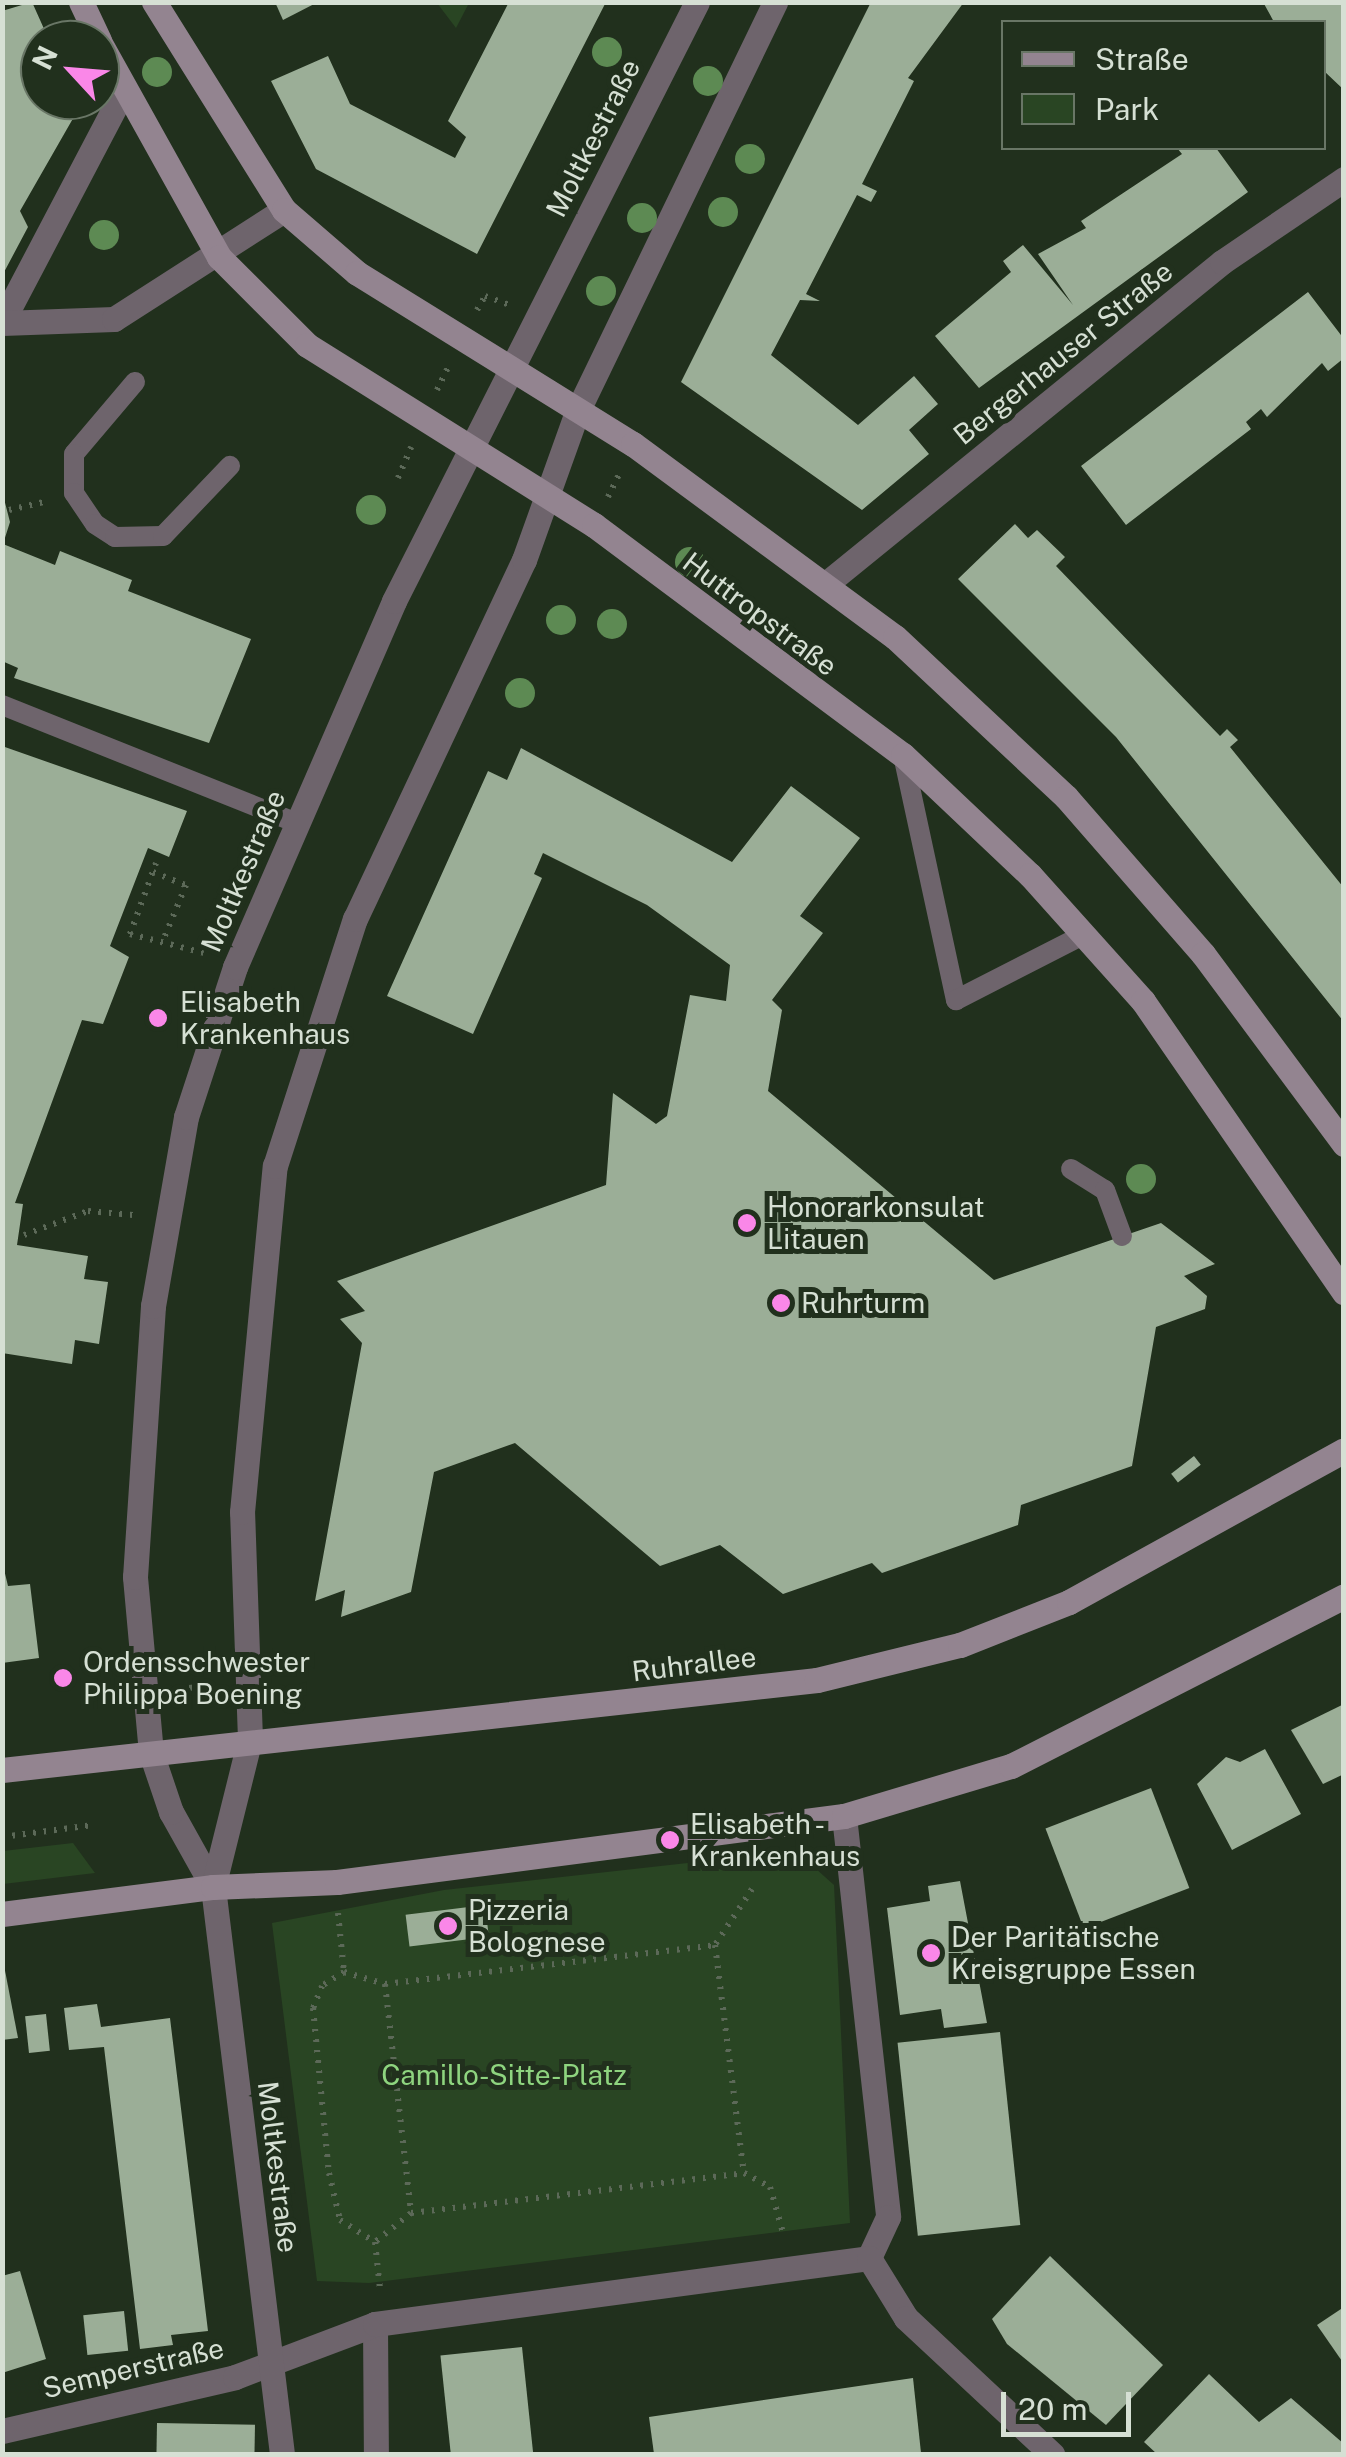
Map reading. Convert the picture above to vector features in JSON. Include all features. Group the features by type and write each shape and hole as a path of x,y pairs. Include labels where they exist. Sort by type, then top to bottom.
{"main road":[{"path":"154,2 284,210 357,273 633,444 828,583 1066,797 1203,954 1344,1144"},
{"name":"Huttropstraße","path":"120,84 218,257 307,345 594,525 903,755 1083,935 1143,1001 1344,1292"},
{"name":"Ruhrallee","path":"2,1770 817,1680 960,1645 1164,1555 1344,1450"},
{"path":"2,1914 212,1887 336,1882 844,1816 1011,1766 1344,1596"}],"street":[{"name":"Moltkestraße","path":"282,2454 274,2357 212,1887 151,1753 135,1576 153,1306 186,1117 295,822 470,446 697,2"},
{"name":"Moltkestraße","path":"212,1887 250,1740 242,1512 275,1166 355,919 524,560 577,412 776,2"},
{"path":"124,92 2,322 114,318 218,257 284,210"},
{"name":"Bergerhauser Straße","path":"828,583 1222,262 1344,179"},
{"path":"844,1816 888,2217 870,2258"},
{"path":"274,2357 375,2324 788,2274 870,2258"},
{"path":"870,2258 906,2318 1052,2454"},
{"path":"375,2324 376,2454"},
{"name":"Semperstraße","path":"2,2431 235,2377 274,2357"}],"lane":[{"path":"135,382 74,454 74,493 95,524 114,537 162,536 230,466"},
{"path":"2,706 295,822"},
{"path":"903,755 956,1000 1083,935"},
{"path":"1070,1169 1106,1190 1122,1236"}],"path":[{"path":"594,525 633,444"},
{"path":"153,872 186,885 162,947 130,934 156,863"},
{"path":"164,938 206,954"},
{"path":"24,1235 88,1211 133,1215"},
{"path":"160,1690 222,1685"},
{"path":"2,1837 93,1826"},
{"path":"744,2174 715,1945 752,1889"},
{"path":"338,1912 344,1972"},
{"path":"375,2242 340,2220 329,2173 313,2008 322,1986 344,1972 385,1984 715,1945"},
{"path":"385,1984 411,2213"},
{"path":"375,2242 411,2213 744,2174 776,2199 788,2274"},
{"path":"375,2242 375,2324"}],"green space":[{"path":"437,3 469,3 456,28"},
{"path":"73,1843 95,1873 3,1884 3,1851"},
{"name":"Camillo-Sitte-Platz","path":"796,1851 834,1885 850,2223 369,2283 317,2281 272,1923 444,1890"}],"building":[{"path":"32,2 40,20 20,20 20,120 72,120 20,211 28,227 2,276 2,11"},
{"path":"275,2 318,2 283,20"},
{"path":"509,2 606,2 477,254 316,169 271,81 328,56 350,104 455,158 466,137 448,121"},
{"path":"871,2 964,2 908,78 914,81 862,184 877,191 871,202 857,195 806,294 820,301 800,300 771,355 858,425 914,376 938,404 909,430 929,454 862,510 681,382"},
{"path":"1263,2 1344,2 1344,90 1326,73 1326,20 1273,20"},
{"path":"1179,150 1217,150 1248,192 979,388 935,336 1011,272 1003,261 1023,245 1073,305 1038,254 1086,228 1081,221 1182,154"},
{"path":"1308,292 1344,339 1344,358 1328,371 1322,363 1267,417 1261,409 1246,422 1251,429 1126,525 1081,466"},
{"path":"2,491 10,522 3,544 55,565 60,551 132,580 128,591 251,639 209,743 14,678 18,668 2,661"},
{"path":"1015,524 1028,538 1037,530 1065,557 1056,566 1220,736 1227,729 1238,740 1230,747 1344,888 1344,1022 1116,737 958,579"},
{"path":"2,746 187,811 169,857 148,848 110,946 129,957 103,1024 82,1020 15,1203 23,1204 17,1245 88,1256 84,1279 108,1282 99,1344 75,1340 72,1364 2,1353"},
{"name":"Ruhrturm","path":"521,748 732,862 791,786 860,838 800,916 823,933 772,1000 782,1010 768,1091 994,1280 1161,1223 1215,1264 1184,1276 1207,1296 1205,1309 1156,1327 1132,1466 1021,1505 1018,1525 882,1573 872,1563 783,1594 720,1545 660,1566 515,1443 434,1472 411,1592 341,1617 345,1590 315,1601 362,1343 340,1319 365,1311 337,1281 606,1185 613,1093 656,1124 667,1116 690,995 726,1001 730,965 647,905 543,853 534,874 542,878 473,1034 387,996 488,771 507,780"},
{"path":"1194,1456 1201,1465 1178,1483 1171,1474"},
{"path":"2,1561 8,1586 30,1584 39,1658 2,1663"},
{"path":"1344,1704 1344,1774 1323,1784 1291,1730"},
{"path":"1265,1749 1301,1814 1232,1850 1197,1784 1226,1757 1240,1762"},
{"path":"1151,1788 1189,1888 1084,1928 1046,1828"},
{"name":"Der Paritätische Kreisgruppe Essen","path":"960,1881 987,2023 944,2028 941,2009 900,2015 887,1908 930,1901 928,1886"},
{"name":"Pizzeria Bolognese","path":"485,1905 489,1937 409,1947 406,1915"},
{"path":"2,1955 18,2038 2,2040"},
{"path":"97,2004 101,2027 170,2018 208,2331 171,2335 173,2345 140,2349 104,2047 69,2050 64,2008"},
{"path":"46,2014 50,2051 29,2053 25,2016"},
{"path":"1000,2032 1020,2225 918,2236 898,2043"},
{"path":"1050,2256 1163,2365 1106,2425 1007,2344 992,2319"},
{"path":"20,2271 46,2359 2,2373 2,2276"},
{"path":"1344,2307 1344,2364 1317,2325"},
{"path":"124,2311 128,2351 87,2355 83,2315"},
{"path":"522,2347 533,2454 451,2454 440,2356"},
{"path":"1209,2374 1259,2422 1291,2398 1344,2444 1344,2454 1157,2454 1144,2442"},
{"path":"913,2378 921,2453 654,2454 649,2417"},
{"path":"157,2423 255,2425 254,2454 156,2454"}],"place":[{"name":"Elisabeth Krankenhaus","path":"158,1018"},
{"name":"Honorarkonsulat Litauen","path":"747,1223"},
{"name":"Ruhrturm","path":"781,1303"},
{"name":"Ordensschwester Philippa Boening","path":"63,1678"},
{"name":"Elisabeth - Krankenhaus","path":"670,1840"},
{"name":"Pizzeria Bolognese","path":"448,1926"},
{"name":"Der Paritätische Kreisgruppe Essen","path":"931,1953"}]}
